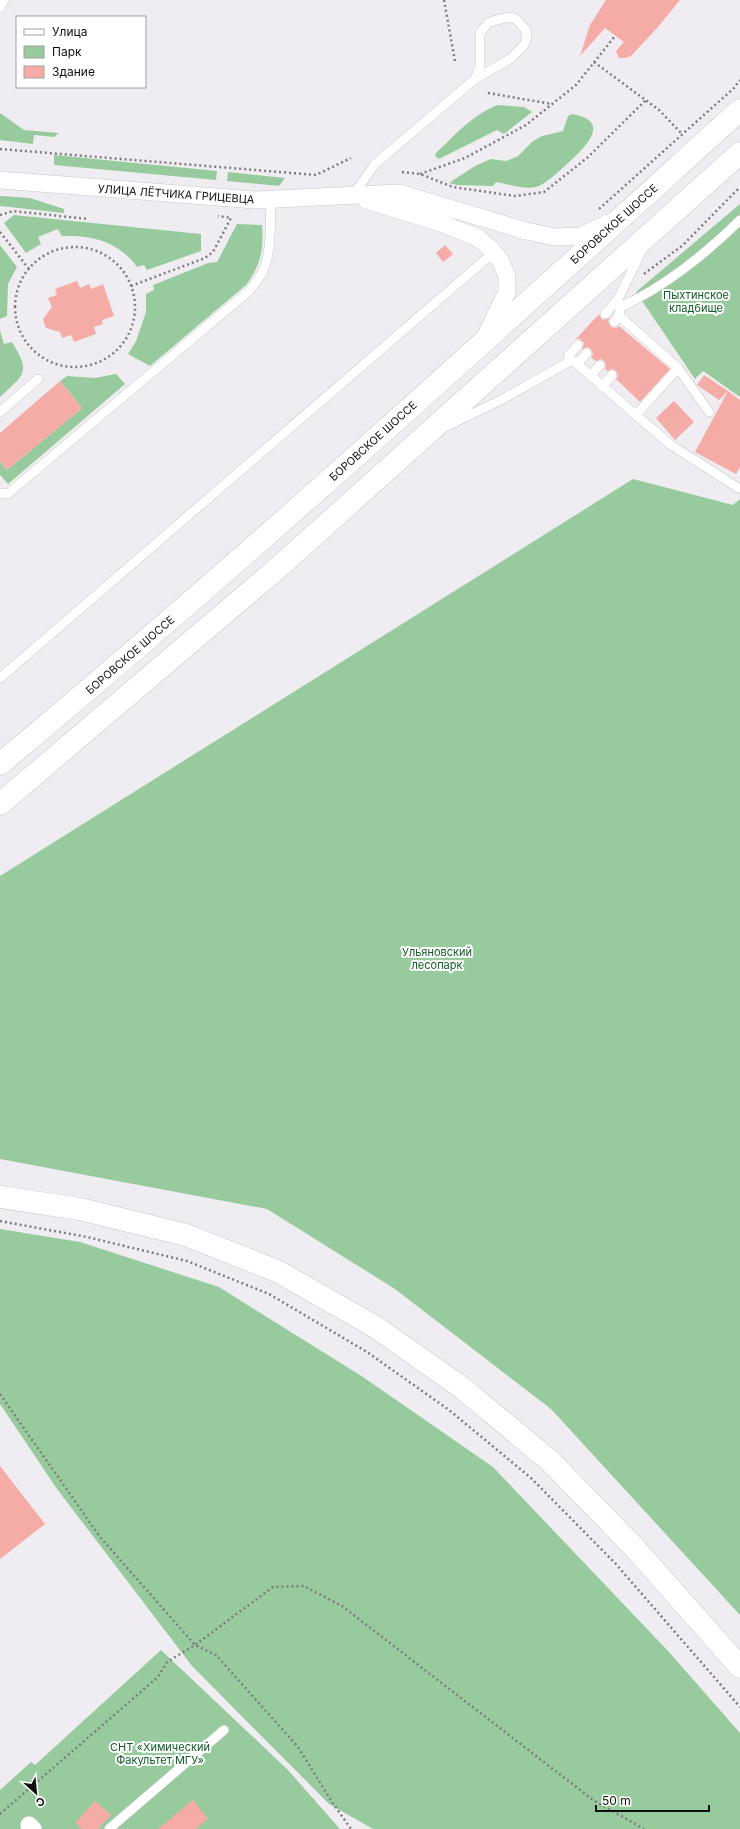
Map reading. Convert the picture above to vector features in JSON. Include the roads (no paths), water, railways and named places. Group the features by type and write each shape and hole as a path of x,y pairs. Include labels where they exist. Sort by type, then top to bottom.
{"main road":[{"name":"БОРОВСКОЕ ШОССЕ","path":"0,764 140,646 483,343 740,110"},
{"path":"0,804 280,566 740,153"},
{"path":"1,1197 80,1209 186,1235 277,1272 374,1326 461,1387 550,1461 632,1545 740,1668"}],"street":[{"name":"УЛИЦА ЛЁТЧИКА ГРИЦЕВЦА","path":"0,180 272,200 399,193 526,231 555,237 581,236 624,216"},
{"name":"УЛИЦА ЛЁТЧИКА ГРИЦЕВЦА","path":"352,196 441,223 478,238 494,252 500,260 507,276 507,292 483,343"}],"lane":[{"path":"0,8 4,0"},
{"path":"352,196 375,164 475,79 510,59 524,45 527,37 526,30 516,19 511,17 488,23 480,33 480,66 475,79"},
{"path":"0,493 8,494 248,291 259,278 265,267 268,256 272,200"},
{"path":"605,314 641,298 668,280 728,232 740,220"},
{"path":"728,232 740,233"},
{"path":"649,236 619,307 630,331 642,342 678,368 709,412"},
{"path":"0,678 494,252"},
{"path":"578,345 568,356 602,387 671,445 740,489"},
{"path":"426,436 503,399 574,362 587,353"},
{"path":"590,376 600,365"},
{"path":"636,415 678,368"},
{"path":"602,387 612,376"},
{"path":"0,412 38,379"},
{"path":"109,1829 224,1730"}],"park label":[{"name":"Пыхтинское кладбище","path":"696,301"},
{"name":"Ульяновский лесопарк","path":"437,958"},
{"name":"СНТ «Химический Факультет МГУ»","path":"160,1753"}]}
